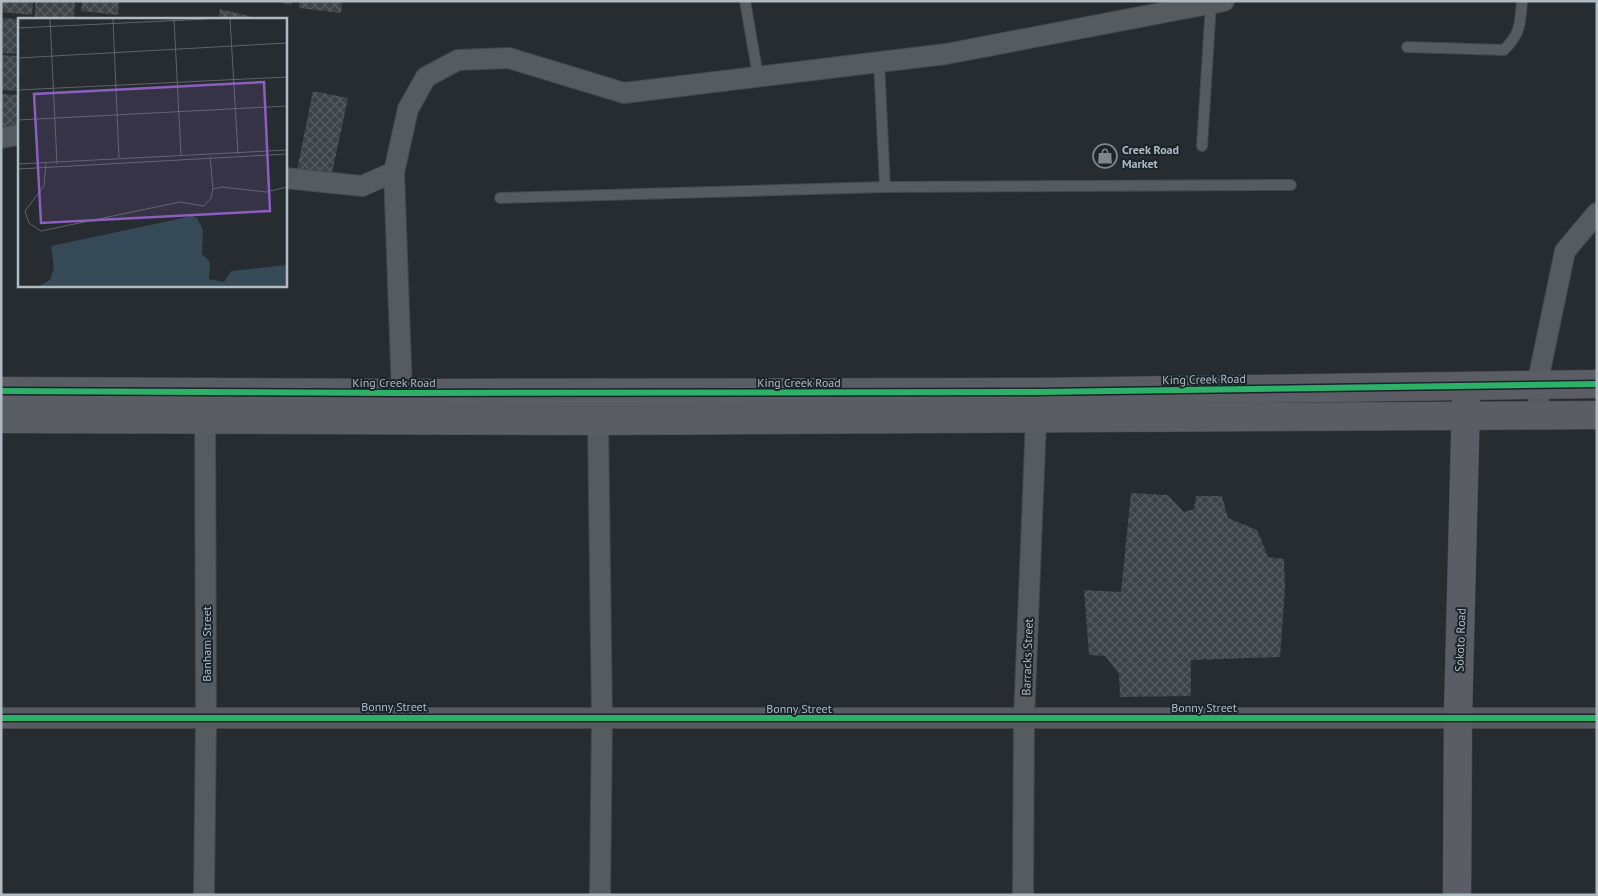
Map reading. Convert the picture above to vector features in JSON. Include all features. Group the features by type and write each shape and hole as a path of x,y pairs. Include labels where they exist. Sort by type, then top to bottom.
{"street":[{"path":"402,393 394,172 408,109 426,77 458,60 509,58 624,93 946,54 1218,2"},
{"path":"1,138 18,134"},
{"path":"286,178 362,186 394,172"},
{"path":"1540,416 1538,385 1565,251 1597,213"},
{"name":"King Creek Road","path":"1,391 402,393 1028,392 1597,384"},
{"name":"Sokoto Road","path":"1457,895 1458,717 1467,417 1466,386"},
{"name":"Banham Street","path":"204,895 206,392"},
{"path":"1,419 598,421 1597,415"},
{"name":"Barracks Street","path":"1023,895 1024,719 1036,419"},
{"path":"598,421 602,719 600,895"},
{"name":"Bonny Street","path":"1,718 1597,718"}],"lane":[{"path":"744,1 758,76"},
{"path":"1406,47 1504,50 1515,39 1519,27 1522,1"},
{"path":"1202,146 1218,2"},
{"path":"880,61 885,187"},
{"path":"500,198 885,187 1291,185"}],"building":[{"path":"1,1 33,1 32,15 1,12"},
{"path":"35,1 75,1 74,18 35,18"},
{"path":"82,1 119,1 118,15 81,11"},
{"path":"274,1 292,1 292,5"},
{"path":"299,1 342,1 341,13 299,8"},
{"path":"220,9 257,18 218,18"},
{"path":"1,18 18,19 18,54 1,53"},
{"path":"1,55 18,56 18,91 1,90"},
{"path":"313,91 348,98 330,182 296,175"},
{"path":"1,94 18,95 18,130 1,129"},
{"path":"1131,493 1168,495 1184,512 1194,509 1196,496 1222,496 1228,518 1257,530 1268,557 1284,559 1285,588 1280,657 1191,660 1191,696 1120,697 1119,674 1105,656 1089,655 1084,590 1121,592"}],"cycle path":[{"path":"1,391 402,393 1038,392 1597,384"},
{"path":"1,718 1597,718"}],"place":[{"name":"Creek Road Market","path":"1105,156"}]}
